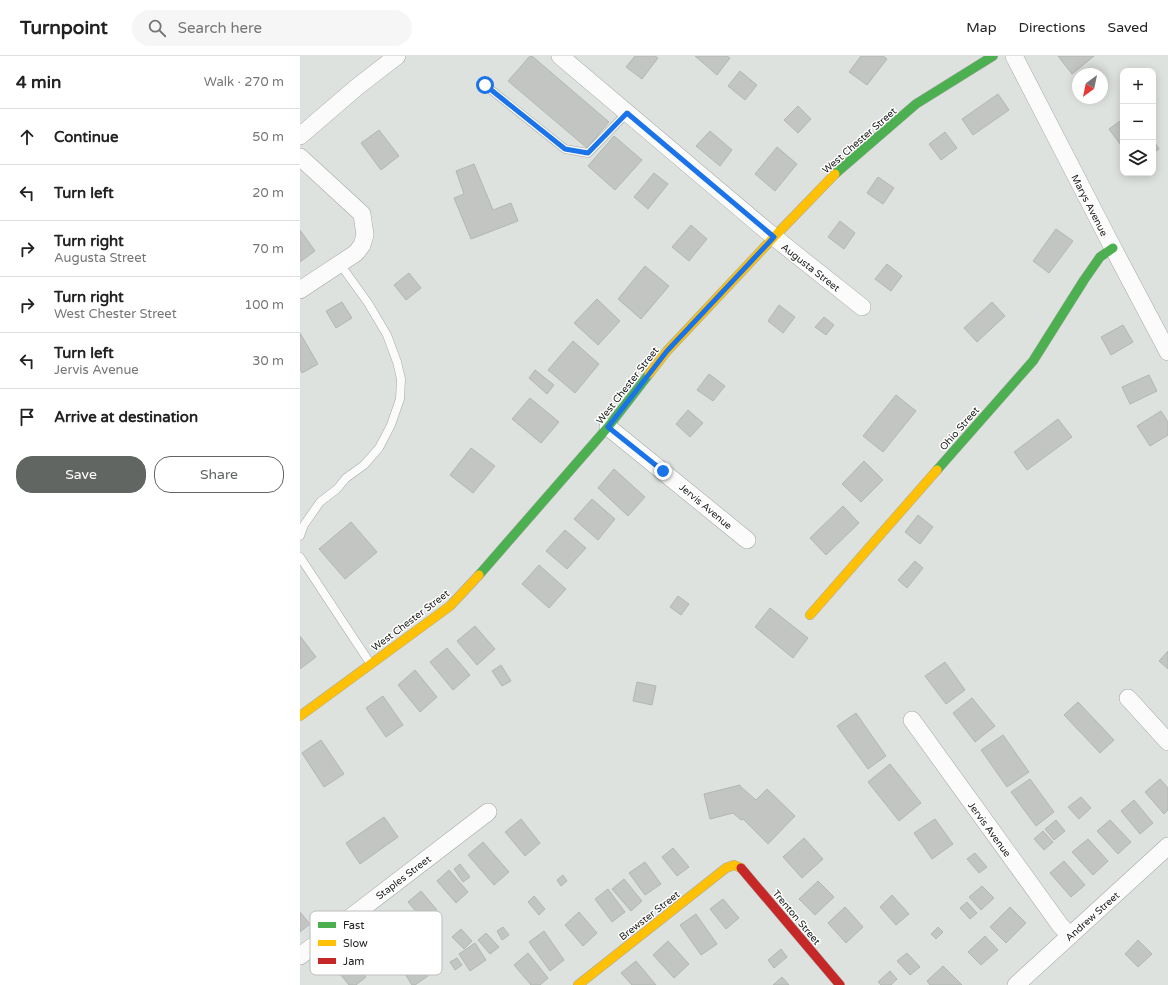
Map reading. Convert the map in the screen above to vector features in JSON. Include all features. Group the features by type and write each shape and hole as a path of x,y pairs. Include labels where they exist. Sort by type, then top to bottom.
{"street":[{"path":"300,136 357,87 397,56"},
{"name":"Augusta Street","path":"560,56 774,237 862,307"},
{"name":"West Chester Street","path":"300,716 450,606 608,427 667,351 841,168 916,104 993,56"},
{"name":"Marys Avenue","path":"1014,56 1112,248 1168,352"},
{"path":"300,157 362,214 365,235 362,245 356,253 300,290"},
{"name":"Ohio Street","path":"810,615 1033,361 1100,257 1112,248"},
{"name":"Jervis Avenue","path":"608,427 747,540"},
{"path":"1128,698 1168,742"},
{"name":"Jervis Avenue","path":"912,720 1055,918 1070,936"},
{"name":"Staples Street","path":"359,911 488,812"},
{"name":"Andrew Street","path":"1016,985 1168,846"},
{"name":"Brewster Street","path":"578,985 726,868 734,865"},
{"name":"Trenton Street","path":"734,865 741,868 840,985"},
{"name":"Staples Street","path":"300,956 310,948"}],"lane":[{"path":"485,85 565,149 588,153 627,113"},
{"path":"300,536 304,525 320,502 337,489 346,478 364,465 378,448 391,424 400,398 401,379 397,362 387,334 368,303 340,264"},
{"path":"300,557 371,664"}],"building":[{"path":"530,56 532,56 609,122 587,148 508,81"},
{"path":"635,56 655,56 658,58 642,79 626,67"},
{"path":"695,56 727,56 730,58 717,75"},
{"path":"861,56 883,56 887,59 867,85 849,72"},
{"path":"1058,56 1094,56 1079,68 1072,68 1072,74"},
{"path":"740,71 757,85 745,100 728,86"},
{"path":"998,94 1009,110 973,135 962,119"},
{"path":"798,106 811,119 798,133 784,120"},
{"path":"1120,121 1120,144 1109,129"},
{"path":"379,130 399,156 381,170 361,143"},
{"path":"710,131 732,150 720,166 696,146"},
{"path":"945,132 957,148 941,160 929,144"},
{"path":"614,136 642,160 615,190 588,166"},
{"path":"777,147 797,164 775,191 755,174"},
{"path":"474,164 493,210 511,203 518,221 471,239 454,198 464,194 456,171"},
{"path":"654,173 668,184 648,209 634,197"},
{"path":"878,177 894,188 883,204 867,193"},
{"path":"840,221 855,233 844,249 828,237"},
{"path":"691,225 707,239 689,261 672,247"},
{"path":"1056,229 1073,241 1049,273 1033,261"},
{"path":"300,230 315,251 300,262"},
{"path":"887,264 902,276 891,291 875,279"},
{"path":"645,266 669,286 641,319 618,299"},
{"path":"409,273 421,288 406,300 394,285"},
{"path":"597,299 620,321 598,345 574,323"},
{"path":"342,302 352,318 336,328 326,311"},
{"path":"992,302 1005,316 977,342 964,328"},
{"path":"779,305 795,317 783,333 768,321"},
{"path":"824,317 834,325 826,335 815,327"},
{"path":"1123,325 1133,342 1111,355 1101,337"},
{"path":"300,333 318,364 302,373 300,369"},
{"path":"573,341 599,364 575,393 548,370"},
{"path":"535,370 554,385 547,394 529,378"},
{"path":"709,374 725,386 713,401 697,390"},
{"path":"1149,375 1157,391 1130,404 1122,387"},
{"path":"896,395 916,411 883,452 863,436"},
{"path":"530,398 559,422 541,443 512,419"},
{"path":"688,410 703,423 690,437 676,424"},
{"path":"1161,411 1168,422 1168,435 1150,446 1137,426"},
{"path":"1058,419 1072,437 1027,470 1014,452"},
{"path":"471,448 495,466 473,493 450,475"},
{"path":"864,461 883,480 861,502 842,484"},
{"path":"614,469 645,497 628,516 598,488"},
{"path":"592,499 615,519 598,540 574,519"},
{"path":"843,506 859,523 826,555 810,538"},
{"path":"918,515 933,527 920,544 905,532"},
{"path":"351,522 377,552 345,579 319,549"},
{"path":"565,530 586,548 567,569 546,551"},
{"path":"915,561 923,568 907,588 898,580"},
{"path":"539,565 566,589 549,608 522,584"},
{"path":"678,596 689,604 681,615 670,607"},
{"path":"770,608 808,638 793,658 755,627"},
{"path":"475,626 495,649 477,665 457,641"},
{"path":"300,636 316,657 300,669"},
{"path":"447,648 470,675 453,690 430,662"},
{"path":"1168,651 1168,669 1159,661"},
{"path":"945,662 965,690 946,704 925,676"},
{"path":"501,665 511,681 502,686 492,671"},
{"path":"415,670 437,697 420,712 398,685"},
{"path":"637,682 656,686 652,705 633,701"},
{"path":"383,696 403,725 386,737 366,708"},
{"path":"972,698 995,726 975,742 953,713"},
{"path":"1078,702 1114,740 1100,753 1064,715"},
{"path":"856,713 886,756 868,769 837,726"},
{"path":"1003,735 1029,772 1007,787 981,750"},
{"path":"321,740 344,774 324,787 302,753"},
{"path":"890,764 921,803 899,821 868,782"},
{"path":"1030,779 1054,812 1036,826 1011,792"},
{"path":"1160,779 1168,788 1168,810 1164,814 1145,792"},
{"path":"740,785 756,800 767,789 795,816 768,844 743,819 741,820 733,813 710,819 704,794"},
{"path":"1081,797 1091,808 1079,819 1068,807"},
{"path":"1134,800 1153,823 1140,834 1121,811"},
{"path":"384,817 398,837 360,864 346,843"},
{"path":"521,819 540,843 525,856 505,832"},
{"path":"935,819 953,844 932,859 914,833"},
{"path":"1056,820 1065,831 1054,840 1045,829"},
{"path":"1110,820 1131,842 1118,854 1097,831"},
{"path":"1043,831 1053,842 1044,850 1034,839"},
{"path":"804,838 823,859 802,878 783,857"},
{"path":"1088,839 1108,861 1093,875 1072,852"},
{"path":"483,842 509,872 494,885 468,855"},
{"path":"673,848 689,867 677,876 662,857"},
{"path":"975,853 987,867 979,873 967,859"},
{"path":"1064,861 1085,885 1071,897 1050,873"},
{"path":"645,862 661,884 645,895 629,873"},
{"path":"460,864 470,877 463,882 454,869"},
{"path":"449,870 468,892 456,903 437,881"},
{"path":"563,875 567,881 561,886 557,880"},
{"path":"624,879 642,901 631,911 612,889"},
{"path":"818,881 834,897 815,915 799,899"},
{"path":"982,886 994,898 981,910 969,897"},
{"path":"608,889 625,912 612,922 595,899"},
{"path":"421,891 437,910 416,911 408,902"},
{"path":"892,895 909,914 896,925 880,907"},
{"path":"534,896 545,909 539,915 528,902"},
{"path":"723,899 739,918 726,929 710,909"},
{"path":"967,902 977,913 970,919 960,908"},
{"path":"845,907 863,927 846,943 828,923"},
{"path":"1010,907 1026,923 1006,943 990,927"},
{"path":"300,912 310,924 300,932"},
{"path":"579,912 597,933 583,946 565,925"},
{"path":"696,914 717,944 701,955 680,925"},
{"path":"503,927 509,935 502,940 497,931"},
{"path":"938,927 943,932 936,939 931,934"},
{"path":"461,929 472,941 464,949 452,937"},
{"path":"544,931 564,960 550,971 529,942"},
{"path":"486,933 499,947 490,954 478,940"},
{"path":"985,936 998,950 981,965 968,952"},
{"path":"1138,940 1152,954 1138,967 1125,954"},
{"path":"668,941 689,964 674,978 653,955"},
{"path":"475,943 486,960 470,971 459,954"},
{"path":"781,949 787,957 774,968 768,960"},
{"path":"528,953 548,978 540,985 531,985 514,965"},
{"path":"907,953 920,967 910,975 897,961"},
{"path":"457,958 462,965 455,970 450,962"},
{"path":"636,961 656,985 632,985 621,973"},
{"path":"943,966 962,985 930,985 927,981"},
{"path":"890,971 897,979 891,985 881,985 878,982"},
{"path":"341,975 364,975 366,977 356,985 349,985"},
{"path":"406,975 428,976 415,985 412,985"},
{"path":"782,977 789,985 773,985"}],"traffic: fast":[{"path":"835,174 916,104 993,56"},
{"path":"937,470 1033,361 1100,257 1113,248"},
{"path":"479,575 608,427 649,374"}],"traffic: slow":[{"path":"649,374 667,351 835,174"},
{"path":"810,615 937,470"},
{"path":"300,716 450,606 479,575"},
{"path":"578,985 726,868 734,865 741,868"}],"traffic: jam":[{"path":"741,868 840,985"}],"route":[{"path":"485,85 565,149 588,153 627,113 774,237 667,351 608,427 663,471"}]}
